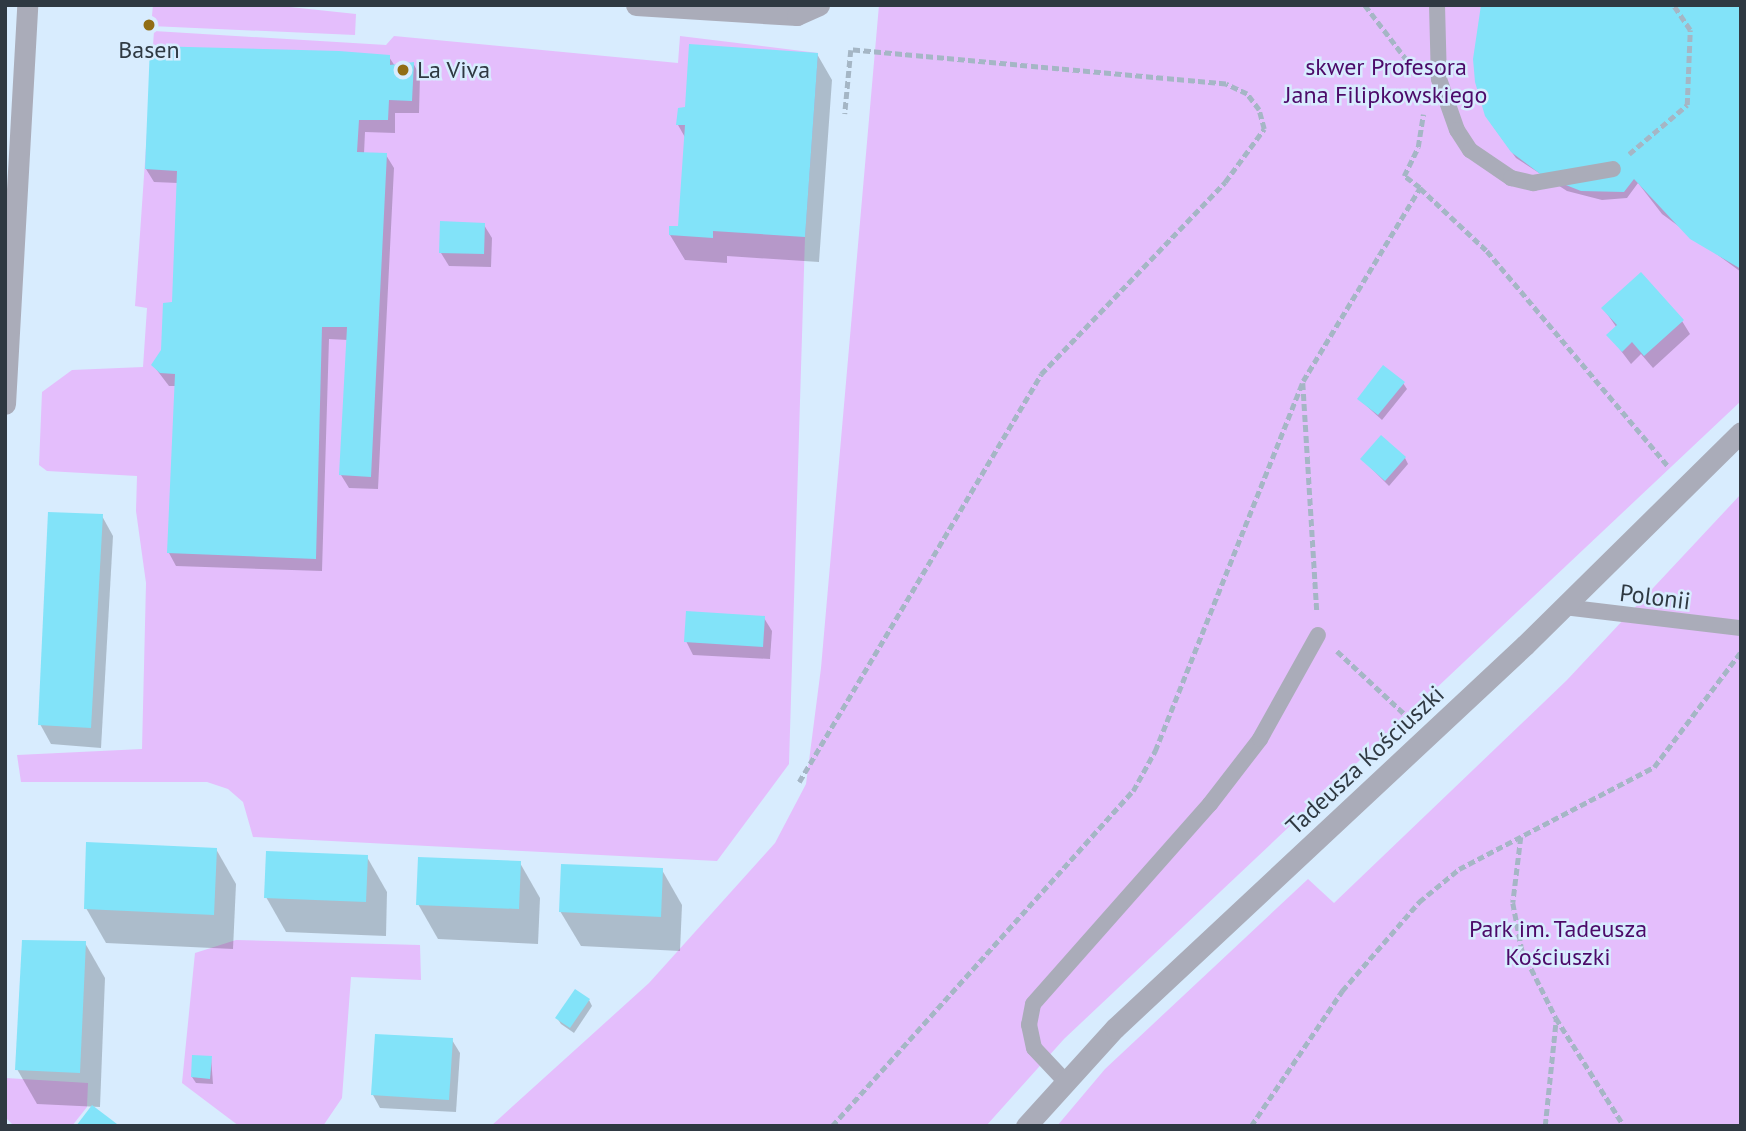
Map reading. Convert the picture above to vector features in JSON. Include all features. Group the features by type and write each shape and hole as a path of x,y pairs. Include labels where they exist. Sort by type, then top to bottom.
{"street":[{"path":"5,404 27,5"},
{"path":"636,5 797,15 819,5"},
{"name":"Tadeusza Kościuszki","path":"1026,1126 1065,1081 1164,980 1564,607 1741,432"}],"lane":[{"path":"1437,5 1439,79 1457,130 1470,149 1511,178 1533,183 1613,169"},
{"name":"Polonii","path":"1564,607 1741,628"},
{"path":"1065,1081 1034,1048 1029,1025 1033,1004 1227,782 1260,739 1318,635"}],"path":[{"path":"1364,5 1418,78"},
{"path":"1613,169 1687,105 1690,30 1672,5"},
{"path":"799,782 1041,374 1225,182 1264,129 1259,110 1247,94 1226,84 851,50 845,114"},
{"path":"1422,102 1422,132 1404,176 1487,251 1623,418 1686,486"},
{"path":"832,1126 1133,790 1156,751 1303,381 1420,188"},
{"path":"1303,381 1318,635 1428,736"},
{"path":"1251,1126 1342,991 1419,902 1460,869 1654,767 1741,652"},
{"path":"1521,837 1513,903 1522,950 1556,1018 1624,1126"},
{"path":"1545,1126 1556,1018"}],"green space":[{"path":"153,5 271,5 356,14 355,35 151,26"},
{"name":"skwer Profesora Jana Filipkowskiego","path":"879,5 1741,5 1741,401 1064,1039 986,1126 491,1126 649,983 775,843 806,784 821,668"},
{"path":"154,31 386,45 394,36 678,63 680,36 818,53 805,237 789,764 717,861 253,837 243,802 228,789 207,782 21,782 17,755 142,749 146,583 136,511 137,476 47,471 39,465 42,392 72,370 143,367 147,308 135,306"},
{"name":"Park im. Tadeusza Kościuszki","path":"1741,494 1741,1126 1057,1126 1105,1069 1308,879 1334,903 1567,680"},
{"path":"236,940 420,945 421,980 351,977 342,1098 323,1126 239,1126 182,1083 195,953"},
{"path":"6,1078 88,1083 87,1107 72,1126 14,1126 6,1118"}],"building":[{"path":"1481,5 1741,5 1741,269 1690,239 1634,179 1624,192 1581,191 1543,176 1511,152 1485,116 1475,82 1473,59"},
{"path":"689,44 818,53 805,237 713,231 713,238 669,235 669,226 678,226 685,125 676,125 678,108 685,107"},
{"path":"150,46 339,51 390,55 390,65 414,62 412,101 389,100 388,120 359,120 357,152 387,153 371,477 339,475 347,327 322,327 316,559 167,553 175,374 160,373 151,365 161,350 163,303 172,302 177,171 145,169"},
{"path":"440,221 485,223 484,254 439,253"},
{"path":"1641,272 1684,320 1644,356 1632,342 1622,352 1606,335 1617,325 1601,308"},
{"path":"1383,365 1405,382 1378,415 1357,399"},
{"path":"1381,435 1406,457 1385,481 1360,459"},
{"path":"48,512 103,514 91,728 38,725"},
{"path":"686,611 765,616 763,647 684,642"},
{"path":"86,842 217,848 214,915 84,909"},
{"path":"266,851 368,855 366,902 264,898"},
{"path":"418,857 521,861 519,909 416,905"},
{"path":"561,864 663,868 661,917 559,912"},
{"path":"22,940 86,941 80,1073 15,1070"},
{"path":"575,989 590,999 570,1028 555,1018"},
{"path":"375,1034 453,1038 449,1100 371,1095"},
{"path":"192,1055 212,1056 210,1079 191,1077"},
{"path":"92,1105 117,1124 76,1126"}],"place":[{"name":"Basen","path":"149,25"},
{"name":"La Viva","path":"403,70"}]}
